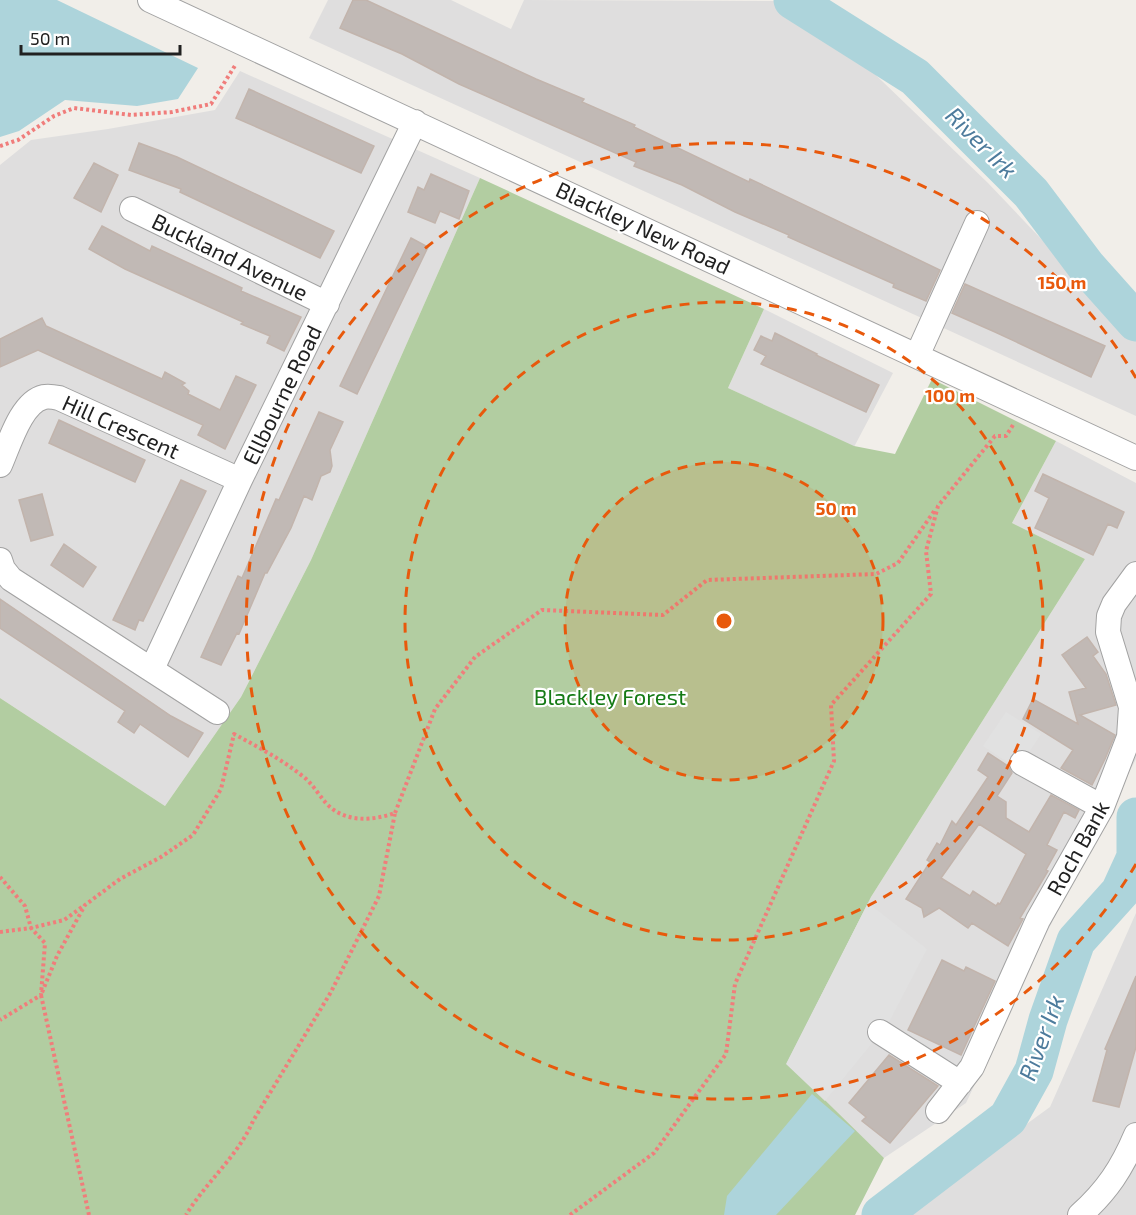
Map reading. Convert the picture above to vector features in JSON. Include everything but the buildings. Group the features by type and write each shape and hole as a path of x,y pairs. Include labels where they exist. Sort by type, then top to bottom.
{"street":[{"name":"Blackley New Road","path":"150,0 1136,458"},
{"name":"Ellbourne Road","path":"152,669 240,480 415,122"},
{"name":"Buckland Avenue","path":"132,209 327,304"},
{"path":"916,356 977,223"},
{"name":"Hill Crescent","path":"0,465 28,408 36,400 46,396 59,398 240,480"},
{"path":"0,560 11,579 217,712"},
{"name":"Roch Bank","path":"938,1111 972,1067 1038,920 1102,807 1130,737 1131,707 1108,632 1109,616 1114,604 1136,574"},
{"path":"1022,764 1102,807"},
{"path":"880,1032 960,1083"},
{"path":"1080,1215 1130,1167 1136,1135"}],"path":[{"path":"0,146 18,140 54,116 74,108 131,115 172,112 211,104 247,45"},
{"path":"186,1215 198,1195 245,1140 253,1121 331,992 379,896 395,813 435,709 475,657 542,610 663,615 707,580 876,574 898,563 938,506 995,436 1006,436 1024,406"},
{"path":"570,1215 654,1153 726,1054 735,984 834,761 831,705 931,594 926,551 938,506"},
{"path":"0,932 64,920 120,879 161,857 193,835 221,789 234,734 306,779 328,806 350,818 378,819 395,813"},
{"path":"0,877 25,906 31,928 45,943 41,995 89,1215"},
{"path":"0,1020 41,995 57,956 85,905"}],"shaded area":[{"path":"328,0 451,0 511,29 524,0 774,1 856,56 988,183 1136,339 1136,416 309,38"},
{"path":"240,71 480,178 311,560 241,697 165,806 0,698 0,165 31,140 215,110"},
{"path":"764,309 893,373 854,447 728,388"},
{"path":"1056,441 1136,483 1136,759 1043,940 966,1103 884,1158 786,1064 871,897 1085,559 1012,523"},
{"path":"1006,712 1041,734 1018,769 983,746"},
{"path":"868,903 927,949 889,1022 825,1101 786,1064"},
{"path":"1136,913 1136,1215 902,1215 1050,1107"}],"green space":[{"name":"Blackley Forest","path":"480,178 764,309 728,388 854,446 895,454 932,379 1056,441 1012,523 1085,559 871,897 787,1063 884,1158 855,1215 0,1215 0,698 165,806 241,697 311,560"}],"water":[{"path":"0,0 57,0 198,68 178,99 137,106 65,100 19,131 0,137"},
{"path":"812,1094 855,1131 776,1215 724,1215 727,1196"}],"waterway":[{"name":"River Irk","path":"793,0 915,77 1031,193 1086,266 1136,322"},
{"name":"River Irk","path":"881,1215 1008,1118 1034,1071 1048,1020 1076,941 1120,892 1136,857 1136,817"}]}
